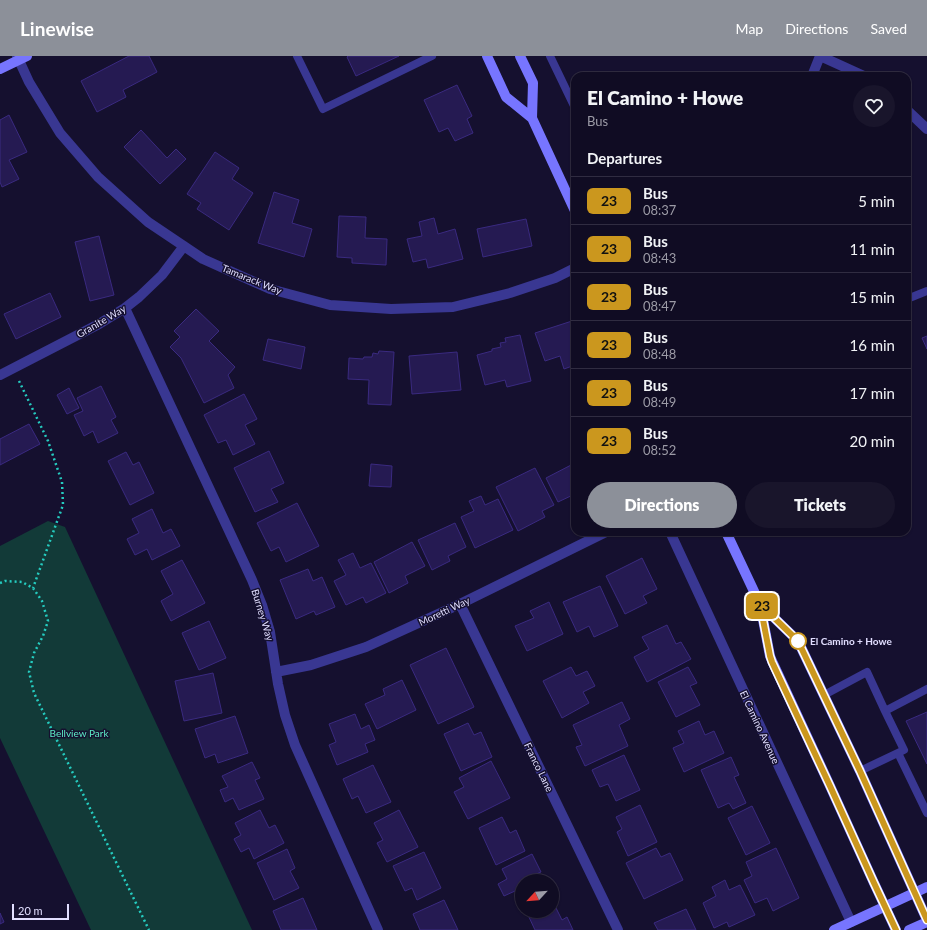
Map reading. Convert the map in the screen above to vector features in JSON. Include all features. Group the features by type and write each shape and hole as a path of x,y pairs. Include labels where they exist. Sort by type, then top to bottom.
{"main road":[{"path":"487,56 506,97 532,118 571,202"},
{"path":"520,56 533,83 532,118"},
{"path":"0,69 21,57"},
{"path":"728,536 760,604 770,656 896,930"},
{"path":"760,604 798,641 860,771 927,921 909,930"},
{"path":"834,930 927,887"}],"street":[{"path":"814,72 820,56 855,72"},
{"name":"Tamarack Way","path":"21,57 29,82 60,133 98,177 148,222 203,259 270,289 330,305 391,309 453,307 510,293 555,278 571,270"},
{"path":"911,114 927,129"},
{"name":"Granite Way","path":"0,375 99,324 125,308 162,275 184,246"},
{"name":"Burney Way","path":"125,308 252,580 262,605 270,632 276,672 285,715 295,745 378,930"},
{"name":"Moretti Way","path":"276,672 311,665 366,647 460,604 598,536"},
{"name":"El Camino Avenue","path":"672,536 851,922"},
{"name":"Franco Lane","path":"460,604 618,930"}],"lane":[{"path":"297,56 323,109 432,56"},
{"path":"550,56 571,100"},
{"path":"911,297 927,290"},
{"path":"824,694 867,672 904,750 860,771"},
{"path":"885,711 927,689"},
{"path":"898,753 927,813"}],"path":[{"path":"13,368 48,441 62,482 63,505 33,588"},
{"path":"0,583 5,581 22,582 33,588 42,601 48,621 43,636 34,653 30,672 34,693 149,930"}],"green space":[{"name":"Bellview Park","path":"48,521 65,527 252,930 91,930 0,738 0,546"}],"building":[{"path":"129,56 149,56 157,72 123,90 126,97 97,112 81,81"},
{"path":"399,56 356,76 347,57"},
{"path":"457,85 472,116 467,119 473,133 455,141 448,128 439,132 424,100"},
{"path":"9,115 27,152 9,160 19,179 2,187 0,182 0,120"},
{"path":"141,130 167,158 176,149 186,159 160,184 124,147"},
{"path":"215,152 239,168 232,179 253,193 229,230 197,209 201,203 187,194"},
{"path":"274,192 299,200 292,223 312,229 304,257 258,243"},
{"path":"339,216 366,217 365,238 387,239 386,265 352,263 352,258 337,257"},
{"path":"434,218 438,234 455,229 463,259 428,268 426,259 413,262 407,239 422,236 419,222"},
{"path":"526,219 532,246 483,257 477,229"},
{"path":"99,236 114,295 90,301 75,242"},
{"path":"50,293 61,317 16,339 4,314"},
{"path":"196,309 219,331 209,341 235,367 228,375 234,388 204,403 181,358 170,347 180,337 174,331"},
{"path":"571,321 571,366 564,369 560,356 545,361 535,333"},
{"path":"520,335 531,381 507,387 505,380 485,385 477,355 501,347 500,343 506,342 505,338"},
{"path":"927,336 927,349 922,338"},
{"path":"268,339 305,347 301,369 263,360"},
{"path":"379,351 394,352 391,405 368,404 369,380 348,379 349,358 363,359 364,357 372,357 373,353 378,354"},
{"path":"457,352 461,390 412,394 409,356"},
{"path":"101,386 116,417 111,420 118,433 98,443 93,431 84,436 74,415 83,411 77,398"},
{"path":"69,388 79,408 67,414 57,395"},
{"path":"244,394 257,419 245,425 255,444 233,455 226,440 218,443 204,415"},
{"path":"29,424 40,444 0,465 0,439"},
{"path":"269,451 284,483 271,489 278,502 255,512 234,468"},
{"path":"126,452 133,465 139,462 154,493 130,505 108,461"},
{"path":"371,464 392,466 391,487 369,486"},
{"path":"571,465 571,496 558,502 546,478"},
{"path":"535,468 554,505 542,511 545,517 518,531 496,487"},
{"path":"481,496 485,505 498,499 513,530 475,548 461,517 474,511 469,501"},
{"path":"297,503 319,546 286,562 279,547 271,551 257,523"},
{"path":"152,509 163,533 171,529 180,546 152,560 147,549 135,555 127,539 139,533 132,519"},
{"path":"455,523 466,547 448,556 450,561 432,570 418,540"},
{"path":"412,542 425,566 405,576 408,583 389,593 374,562"},
{"path":"353,553 360,568 371,563 386,593 366,603 363,597 346,605 334,581 346,575 338,560"},
{"path":"642,558 657,589 643,596 647,603 625,614 606,576"},
{"path":"182,560 205,603 171,621 161,601 173,594 161,571"},
{"path":"308,569 313,581 322,577 335,607 316,615 314,611 296,619 280,580"},
{"path":"600,586 618,626 594,637 589,626 577,632 563,602"},
{"path":"549,602 563,634 527,651 515,626 534,618 530,611"},
{"path":"209,621 226,658 199,670 182,633"},
{"path":"667,625 676,644 681,642 691,659 647,682 634,657 649,649 642,637"},
{"path":"446,648 474,707 438,724 410,665"},
{"path":"571,667 576,676 587,671 595,686 583,692 589,703 562,718 543,681"},
{"path":"688,667 697,683 690,686 700,705 676,717 658,682"},
{"path":"213,673 222,713 184,721 175,681"},
{"path":"402,680 416,710 377,729 365,704 385,695 383,689"},
{"path":"622,702 630,719 619,725 628,746 585,766 576,747 582,745 573,725"},
{"path":"927,712 927,764 906,721"},
{"path":"355,714 361,729 369,725 375,740 365,744 368,752 337,765 329,745 336,742 329,724"},
{"path":"235,716 248,753 218,763 215,754 205,758 195,729"},
{"path":"699,721 705,735 714,731 724,753 684,772 673,748 684,743 678,731"},
{"path":"468,723 474,735 481,732 492,757 461,771 444,734"},
{"path":"624,755 640,790 616,801 608,784 600,787 592,770"},
{"path":"731,757 739,775 734,777 746,803 733,809 729,803 718,808 701,770"},
{"path":"491,761 510,798 468,819 454,792 464,787 459,778"},
{"path":"252,762 260,778 255,780 264,799 239,810 233,798 225,802 220,790 228,787 222,776"},
{"path":"373,765 391,802 366,813 358,796 352,799 343,779"},
{"path":"640,805 657,842 628,856 617,832 622,829 616,817"},
{"path":"752,806 770,843 746,855 728,818"},
{"path":"260,810 269,828 275,825 284,843 254,859 249,848 241,852 234,839 241,835 235,823"},
{"path":"399,810 418,847 387,862 377,843 383,840 374,823"},
{"path":"502,817 510,833 516,830 525,851 496,865 479,828"},
{"path":"656,848 661,857 670,853 683,880 644,899 626,863"},
{"path":"776,848 799,898 773,911 767,898 755,903 744,880 752,876 746,862"},
{"path":"287,849 295,868 290,871 299,888 274,900 257,863"},
{"path":"424,852 441,888 417,900 412,888 405,891 393,866"},
{"path":"532,854 541,872 536,874 515,874 515,891 504,896 498,884 507,879 502,869"},
{"path":"725,880 729,890 740,885 755,915 729,927 727,922 714,928 703,903 716,896 712,887"},
{"path":"303,898 317,930 281,930 273,911"},
{"path":"444,900 458,930 420,930 413,914"},
{"path":"686,909 696,930 658,930 654,923"},
{"path":"0,913 4,922 0,924"},
{"path":"559,914 562,920 567,917 573,930 535,930 529,918 559,918"}],"bus line":[{"name":"23","path":"896,930 772,662 760,604 798,641 860,771 927,920"}],"place":[{"name":"El Camino + Howe","path":"798,641"}]}
